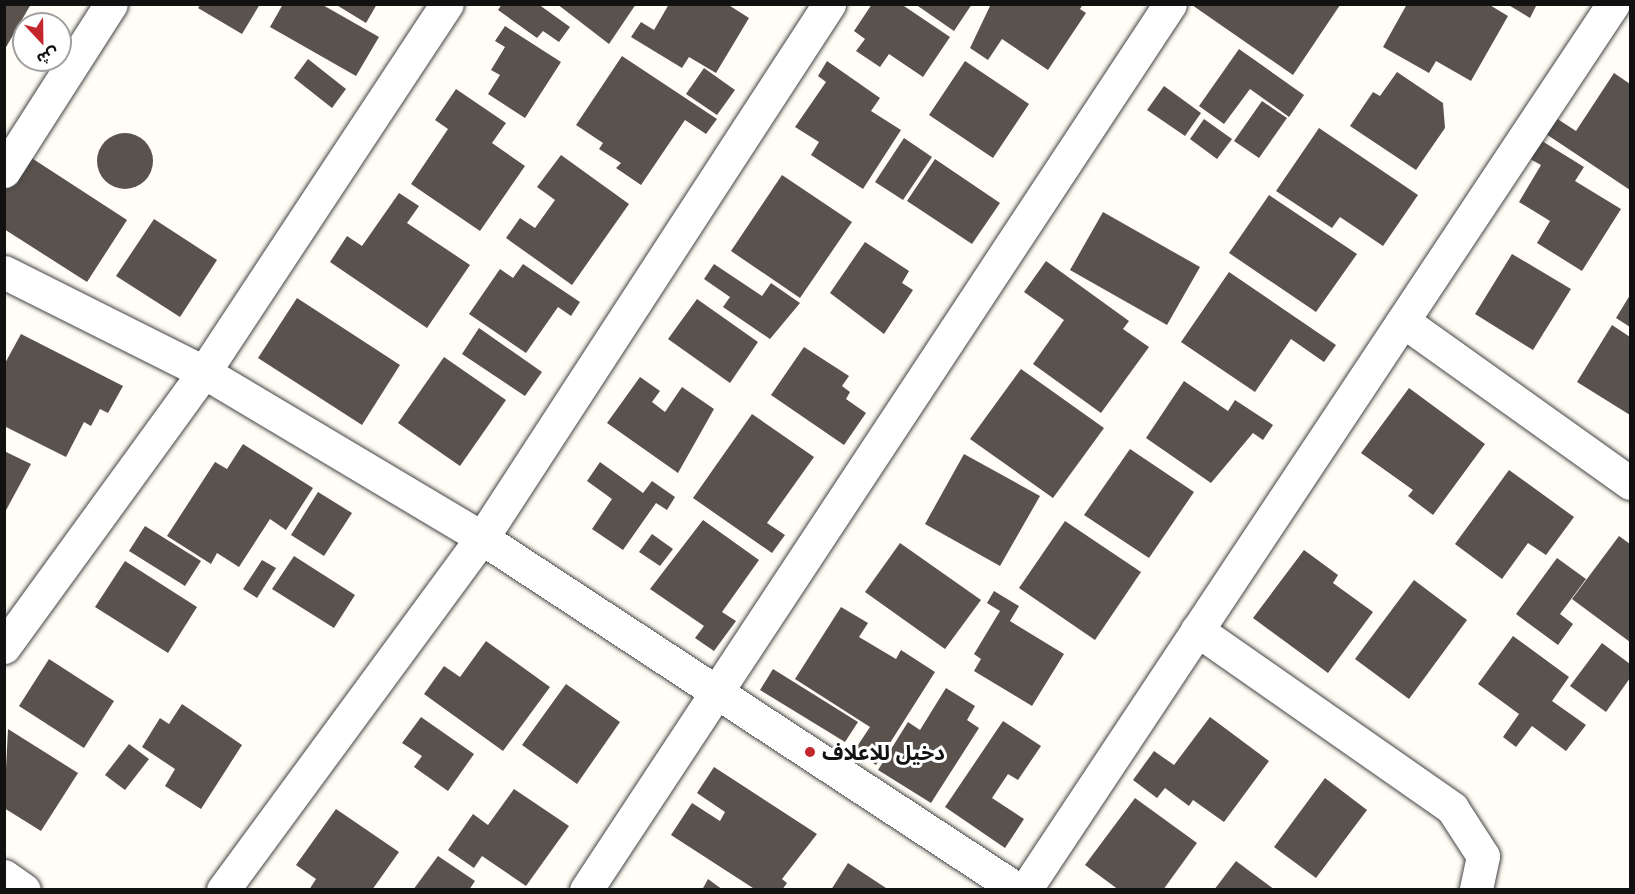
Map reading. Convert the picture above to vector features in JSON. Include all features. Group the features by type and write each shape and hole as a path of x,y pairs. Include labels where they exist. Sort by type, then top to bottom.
{"street":[{"path":"4,171 111,4"},
{"path":"4,647 204,372 447,4"},
{"path":"223,890 482,538 829,4"},
{"path":"586,890 1170,4"},
{"path":"1025,890 1613,4"},
{"path":"4,272 204,372 482,538 1018,890"},
{"path":"1403,321 1630,483"},
{"path":"1197,630 1452,808 1482,856 1476,890"},
{"path":"4,876 24,890"}],"building":[{"path":"5,4 31,4 26,12 12,12 12,37 5,49"},
{"path":"201,4 260,4 242,34 198,8"},
{"path":"283,4 321,4 379,37 356,76 270,27"},
{"path":"335,4 377,4 366,23"},
{"path":"502,4 538,4 570,27 559,42 543,31 537,38 498,10"},
{"path":"557,4 636,4 609,44"},
{"path":"669,4 727,4 749,18 716,73 689,57 682,68 631,37 641,22 654,30"},
{"path":"872,4 901,4 950,37 923,77 889,54 880,67 856,51 865,39 854,31"},
{"path":"915,4 972,4 954,31"},
{"path":"991,4 1083,4 1080,9 1086,13 1048,70 1002,39 988,60 970,48"},
{"path":"1407,4 1488,4 1508,16 1471,81 1436,61 1429,73 1383,47"},
{"path":"1507,4 1537,4 1530,18"},
{"path":"1192,5 1340,5 1293,75"},
{"path":"505,26 561,62 525,118 488,94 500,75 491,70 505,47 495,41"},
{"path":"1239,49 1304,95 1289,117 1250,89 1224,124 1199,106"},
{"path":"622,56 717,119 706,134 685,120 641,185 616,168 621,163 599,149 603,143 576,125"},
{"path":"308,59 346,89 332,108 294,78"},
{"path":"827,61 880,98 871,111 901,130 863,189 811,155 819,142 795,127 826,82 818,76"},
{"path":"965,61 1029,104 993,158 929,115"},
{"path":"704,68 735,90 717,115 686,94"},
{"path":"1397,72 1443,103 1445,128 1416,170 1350,126 1373,92 1380,96"},
{"path":"1614,73 1630,84 1630,190 1546,134 1556,118 1576,131"},
{"path":"1164,86 1201,113 1185,136 1147,110"},
{"path":"456,89 506,123 492,143 525,166 480,231 411,184 448,129 435,120"},
{"path":"1262,101 1287,118 1259,158 1234,141"},
{"path":"1204,119 1232,139 1217,159 1190,139"},
{"path":"1319,128 1418,195 1383,246 1340,217 1332,228 1276,191"},
{"path":"125,133 136,135 145,141 151,150 153,161 151,172 145,181 136,187 125,189 114,187 105,181 99,172 97,161 99,150 105,141 114,135"},
{"path":"904,138 932,157 903,200 875,182"},
{"path":"1542,141 1584,167 1575,181 1621,209 1582,271 1537,243 1550,221 1519,202 1541,165 1530,159"},
{"path":"27,155 127,220 87,282 4,229 4,190"},
{"path":"561,155 629,204 572,285 506,238 520,218 535,228 555,200 537,187"},
{"path":"935,159 1000,203 972,244 907,201"},
{"path":"782,175 852,222 800,298 731,251"},
{"path":"399,193 419,206 407,223 470,265 427,328 330,262 347,236 362,246"},
{"path":"1269,195 1357,254 1316,312 1229,253"},
{"path":"1103,212 1200,267 1167,325 1070,270"},
{"path":"154,219 217,260 180,317 116,276"},
{"path":"865,242 909,271 902,283 913,290 884,334 830,293"},
{"path":"1512,254 1571,289 1533,350 1475,314"},
{"path":"1046,261 1129,321 1123,329 1149,347 1101,413 1033,364 1064,320 1024,292"},
{"path":"523,264 580,302 571,316 558,307 526,353 469,314 500,269 513,278"},
{"path":"714,264 762,296 771,283 800,303 770,339 723,307 730,297 704,279"},
{"path":"1229,272 1336,345 1324,362 1291,339 1255,392 1181,342"},
{"path":"1630,295 1630,327 1616,318"},
{"path":"297,298 400,365 362,425 258,358"},
{"path":"697,299 758,342 730,383 668,339"},
{"path":"1612,325 1630,337 1630,415 1577,382"},
{"path":"479,328 542,372 525,396 462,354"},
{"path":"21,334 123,386 108,413 100,409 91,426 84,422 66,457 4,426 4,365"},
{"path":"804,347 849,376 842,386 850,392 846,399 866,413 844,445 771,395"},
{"path":"444,357 506,400 460,466 398,423"},
{"path":"1021,369 1104,428 1053,498 970,439"},
{"path":"640,377 660,391 652,402 665,412 682,387 714,409 678,473 607,423"},
{"path":"1184,381 1228,411 1235,400 1273,425 1263,440 1253,433 1211,483 1146,438"},
{"path":"1409,388 1485,444 1433,515 1408,496 1413,490 1361,453"},
{"path":"752,414 814,457 767,523 785,535 772,553 693,498"},
{"path":"243,444 313,488 286,530 270,519 239,567 217,553 211,564 167,536 215,462 227,469"},
{"path":"1130,449 1194,492 1149,558 1084,515"},
{"path":"4,451 31,464 4,514"},
{"path":"964,454 1040,496 1000,566 925,524"},
{"path":"600,462 643,493 652,481 675,497 667,510 656,503 623,550 592,529 612,499 587,481"},
{"path":"1509,470 1574,517 1546,555 1528,543 1502,579 1455,544"},
{"path":"318,492 352,513 324,556 291,535"},
{"path":"703,520 759,560 722,612 736,621 714,651 695,638 704,626 650,589"},
{"path":"1065,521 1141,572 1095,640 1019,588"},
{"path":"145,526 201,561 185,586 129,551"},
{"path":"652,534 673,549 660,566 639,552"},
{"path":"1619,536 1630,544 1630,642 1572,599"},
{"path":"900,543 981,600 945,649 865,592"},
{"path":"1304,550 1338,575 1333,583 1373,612 1328,673 1253,618"},
{"path":"294,556 355,595 334,628 272,589"},
{"path":"1557,558 1586,579 1560,614 1573,624 1558,645 1516,614"},
{"path":"262,560 276,568 257,598 243,589"},
{"path":"125,561 197,607 168,653 95,607"},
{"path":"1414,580 1467,620 1409,699 1355,659"},
{"path":"994,591 1019,606 1010,621 1064,654 1032,706 974,671 981,659 974,654 1000,611 987,603"},
{"path":"841,607 868,623 859,637 896,659 901,650 935,672 876,765 854,751 870,727 795,679"},
{"path":"1513,636 1569,677 1552,701 1586,725 1566,751 1532,726 1516,747 1503,737 1519,714 1478,684"},
{"path":"486,641 550,687 503,751 424,694 444,666 460,677"},
{"path":"1602,643 1630,664 1630,678 1606,712 1570,686"},
{"path":"49,659 114,701 84,748 19,706"},
{"path":"773,669 858,722 845,742 760,690"},
{"path":"566,684 620,722 577,784 522,745"},
{"path":"946,688 975,706 967,720 979,728 931,803 878,770 908,722 920,730"},
{"path":"182,704 242,745 201,809 165,786 175,769 142,747 160,718 169,724"},
{"path":"421,717 474,754 448,791 414,767 422,756 402,743"},
{"path":"1210,717 1269,761 1224,822 1193,800 1189,806 1165,788 1157,798 1133,780 1154,751 1174,765"},
{"path":"1003,721 1041,746 1018,780 1008,774 992,798 1024,819 1005,848 945,807"},
{"path":"8,729 78,773 41,831 4,808"},
{"path":"129,744 149,759 125,790 105,775"},
{"path":"714,767 817,834 782,879 787,883 782,890 756,890 671,835 692,803 720,821 725,812 697,793"},
{"path":"1325,778 1367,810 1316,878 1274,847"},
{"path":"514,789 569,826 526,886 482,856 474,868 448,850 473,814 488,825"},
{"path":"1135,798 1197,843 1163,890 1119,890 1085,865"},
{"path":"336,809 399,852 372,890 309,890 316,879 296,865"},
{"path":"438,856 475,881 469,890 413,890"},
{"path":"1236,861 1275,890 1214,890"},
{"path":"848,863 889,890 831,890"},
{"path":"708,879 723,890 702,890"}],"place":[{"name":"دخيل للاعلاف","path":"810,752"}]}
